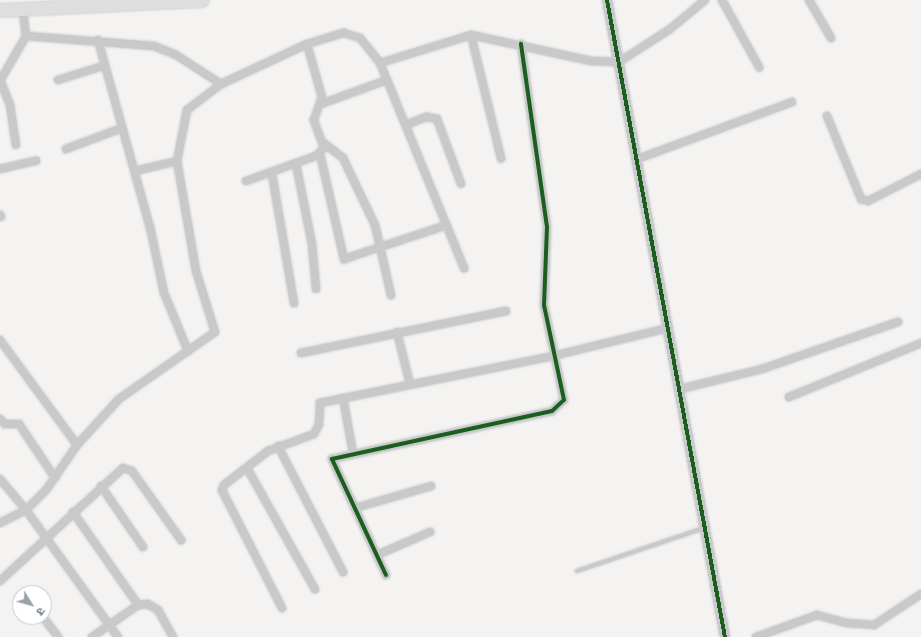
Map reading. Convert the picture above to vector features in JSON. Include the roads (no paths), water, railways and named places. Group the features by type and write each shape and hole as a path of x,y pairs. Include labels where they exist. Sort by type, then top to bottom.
{"highway":[{"path":"0,10 202,0"}],"street":[{"path":"607,0 725,637"},
{"path":"380,63 471,35 521,44 591,61 619,62 670,29 705,0"},
{"path":"722,0 759,67"},
{"path":"809,0 831,38"},
{"path":"16,145 10,106 0,80 26,36 24,10"},
{"path":"0,523 26,510 55,478 77,445 119,398 214,335 216,328 196,271 177,161 187,110 221,84 307,44 352,34 360,38 380,63 464,268"},
{"path":"471,35 501,158"},
{"path":"26,36 98,40 166,50 221,84"},
{"path":"98,40 103,66 135,171 164,293 188,351"},
{"path":"307,44 322,97 321,104 314,120 325,144 346,164 381,245 391,295"},
{"path":"386,575 332,460 353,453 557,409 564,393 557,355 544,305 547,227 521,44"},
{"path":"0,63 10,63"},
{"path":"58,80 103,66"},
{"path":"321,104 387,80"},
{"path":"637,159 792,102"},
{"path":"827,116 861,199 868,202 921,174"},
{"path":"406,125 426,117 437,119 461,184"},
{"path":"66,149 122,128"},
{"path":"325,144 320,154 341,254 351,259 381,245 447,225"},
{"path":"246,182 272,174 320,154"},
{"path":"0,169 36,161"},
{"path":"135,171 177,161"},
{"path":"296,164 316,289"},
{"path":"272,174 294,303"},
{"path":"301,353 397,332 506,311"},
{"path":"680,389 762,369 898,322"},
{"path":"282,608 222,494 224,485 278,446 314,434 319,424 318,405 342,398 557,355 668,328"},
{"path":"397,332 410,384"},
{"path":"0,340 77,445"},
{"path":"789,397 921,343"},
{"path":"342,398 353,453"},
{"path":"0,419 5,424 19,424 55,478"},
{"path":"278,446 343,572"},
{"path":"0,581 73,512 123,468 132,471 181,540"},
{"path":"247,468 315,589"},
{"path":"0,479 26,510 118,637"},
{"path":"102,486 143,547"},
{"path":"355,508 431,486"},
{"path":"73,512 138,605"},
{"path":"377,555 430,532"},
{"path":"756,637 817,615 847,623 874,625 921,594"},
{"path":"92,637 138,605 153,606 173,637"},
{"path":"49,625 58,637"}],"lane":[{"path":"577,571 705,527"}]}
